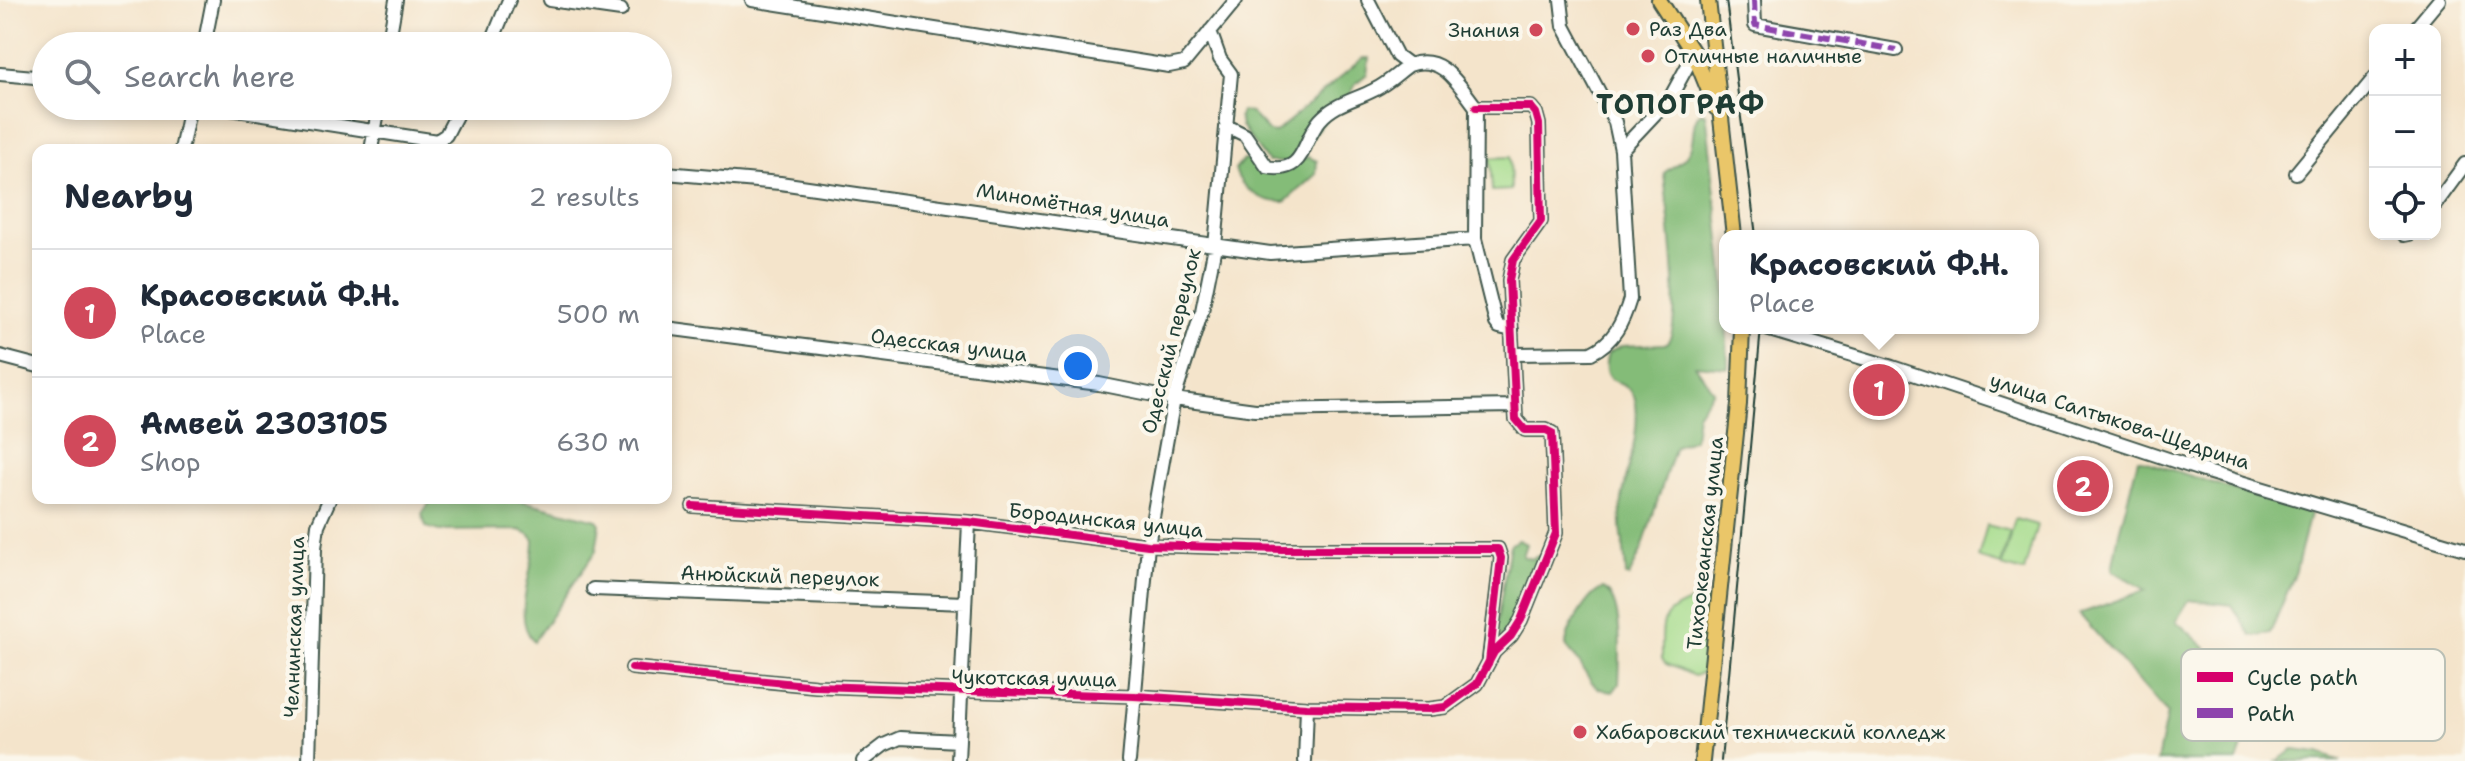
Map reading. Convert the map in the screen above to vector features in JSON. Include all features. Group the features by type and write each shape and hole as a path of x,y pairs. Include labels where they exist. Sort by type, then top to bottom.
{"main road":[{"path":"1659,0 1694,54 1722,124"},
{"path":"1708,0 1733,230"},
{"name":"Тихоокеанская улица","path":"1702,761 1739,404 1742,334"}],"street":[{"path":"207,32 213,0"},
{"path":"390,32 396,0"},
{"path":"496,32 509,0"},
{"path":"550,0 621,10"},
{"path":"752,0 1155,66 1177,66 1184,63 1236,0"},
{"path":"1368,0 1397,56 1409,65"},
{"path":"1513,354 1591,353 1611,339 1623,321 1630,299 1621,150 1610,108 1564,26 1561,0"},
{"path":"1754,0 1755,25 1896,50"},
{"path":"2419,24 2439,0"},
{"name":"Одесский переулок","path":"1129,761 1148,545 1174,399 1202,311 1215,246 1231,74 1220,59 1210,31"},
{"path":"1621,150 1670,98 1694,54"},
{"path":"1227,126 1245,135 1267,167 1285,169 1296,163 1310,133 1336,106 1373,91 1409,65 1420,61 1437,64 1476,107 1475,239 1496,323 1499,327 1512,330"},
{"path":"0,74 32,77"},
{"path":"2296,173 2369,84"},
{"path":"1476,107 1531,107 1539,124 1541,221 1513,260 1509,271 1516,419 1521,428 1552,433 1556,533 1521,620 1489,662"},
{"path":"182,144 187,120"},
{"path":"311,120 437,141 442,139 453,120"},
{"path":"372,144 377,120"},
{"path":"2441,197 2465,164"},
{"name":"Миномётная улица","path":"672,174 780,183 1270,253 1475,239"},
{"name":"Одесская улица","path":"672,329 1099,384 1174,399 1255,410 1515,406"},
{"name":"улица Салтыкова-Щедрина","path":"1783,334 2207,472 2465,549"},
{"path":"0,356 32,364"},
{"name":"Челнинская улица","path":"309,761 315,548 318,525 327,504"},
{"name":"Бородинская улица","path":"693,506 969,522 1148,545 1498,549 1501,558 1489,662"},
{"path":"958,761 969,522"},
{"name":"Анюйский переулок","path":"593,589 965,603"},
{"name":"Чукотская улица","path":"632,668 816,686 1134,696 1307,707 1429,709 1445,707 1477,684 1489,662"},
{"path":"1305,761 1307,707"},
{"path":"863,761 884,745 900,738 959,741"}],"green space":[{"path":"1363,58 1369,58 1367,74 1356,83 1349,98 1335,109 1287,162 1268,162 1241,126 1241,111 1250,112 1269,132 1275,133"},
{"path":"1701,112 1706,114 1707,120 1719,230 1719,334 1727,334 1728,368 1695,365 1713,391 1697,414 1694,439 1675,446 1642,549 1629,577 1626,576 1621,517 1636,430 1636,404 1629,389 1607,374 1606,365 1608,353 1622,346 1665,344 1671,335 1674,292 1664,173 1687,155"},
{"path":"1308,157 1317,161 1316,174 1285,202 1269,200 1248,190 1235,170 1243,160 1251,160 1266,171"},
{"path":"1510,157 1511,190 1492,191 1490,158"},
{"path":"2138,459 2310,514 2296,571 2270,633 2251,636 2232,605 2189,600 2176,621 2206,649 2181,649 2181,741 2244,741 2237,761 2157,761 2167,713 2079,614 2146,590 2112,570"},
{"path":"429,504 534,504 597,520 600,524 596,551 534,641 524,620 534,540 529,534 520,530 439,531 426,527 422,514"},
{"path":"2015,519 2037,525 2024,572 2002,566"},
{"path":"1987,525 2010,531 2001,565 1978,558"},
{"path":"1518,540 1526,544 1522,556 1531,559 1540,557 1521,612 1501,638 1495,634 1510,545"},
{"path":"1603,589 1610,595 1618,617 1619,684 1613,692 1595,686 1566,646 1579,613 1591,597"},
{"path":"1701,597 1709,602 1704,672 1694,676 1666,664 1662,659 1662,632 1666,617 1671,612"},
{"path":"2294,750 2318,753 2341,761 2276,761"}],"tram line":[{"path":"1726,0 1755,230"},
{"path":"1721,761 1760,334"}],"marked path":[{"path":"1754,0 1755,25 1896,50"}],"cycle path":[{"path":"632,668 816,686 1134,696 1307,707 1445,707 1477,684 1494,652 1511,636 1521,620 1556,533 1552,433 1525,430 1516,419 1509,280 1513,260 1541,221 1539,124 1531,107 1476,107"},
{"path":"693,506 969,522 1148,545 1282,549 1498,549 1501,558 1489,662"}],"place":[{"name":"Раз Два","path":"1633,29"},
{"name":"Знания","path":"1536,30"},
{"name":"Отличные наличные","path":"1648,56"},
{"name":"Красовский Ф.Н.","path":"1879,390"},
{"name":"Амвей 2303105","path":"2083,486"},
{"name":"Хабаровский технический колледж","path":"1580,732"}],"district":[{"name":"ТОПОГРАФ","path":"1681,104"}]}
